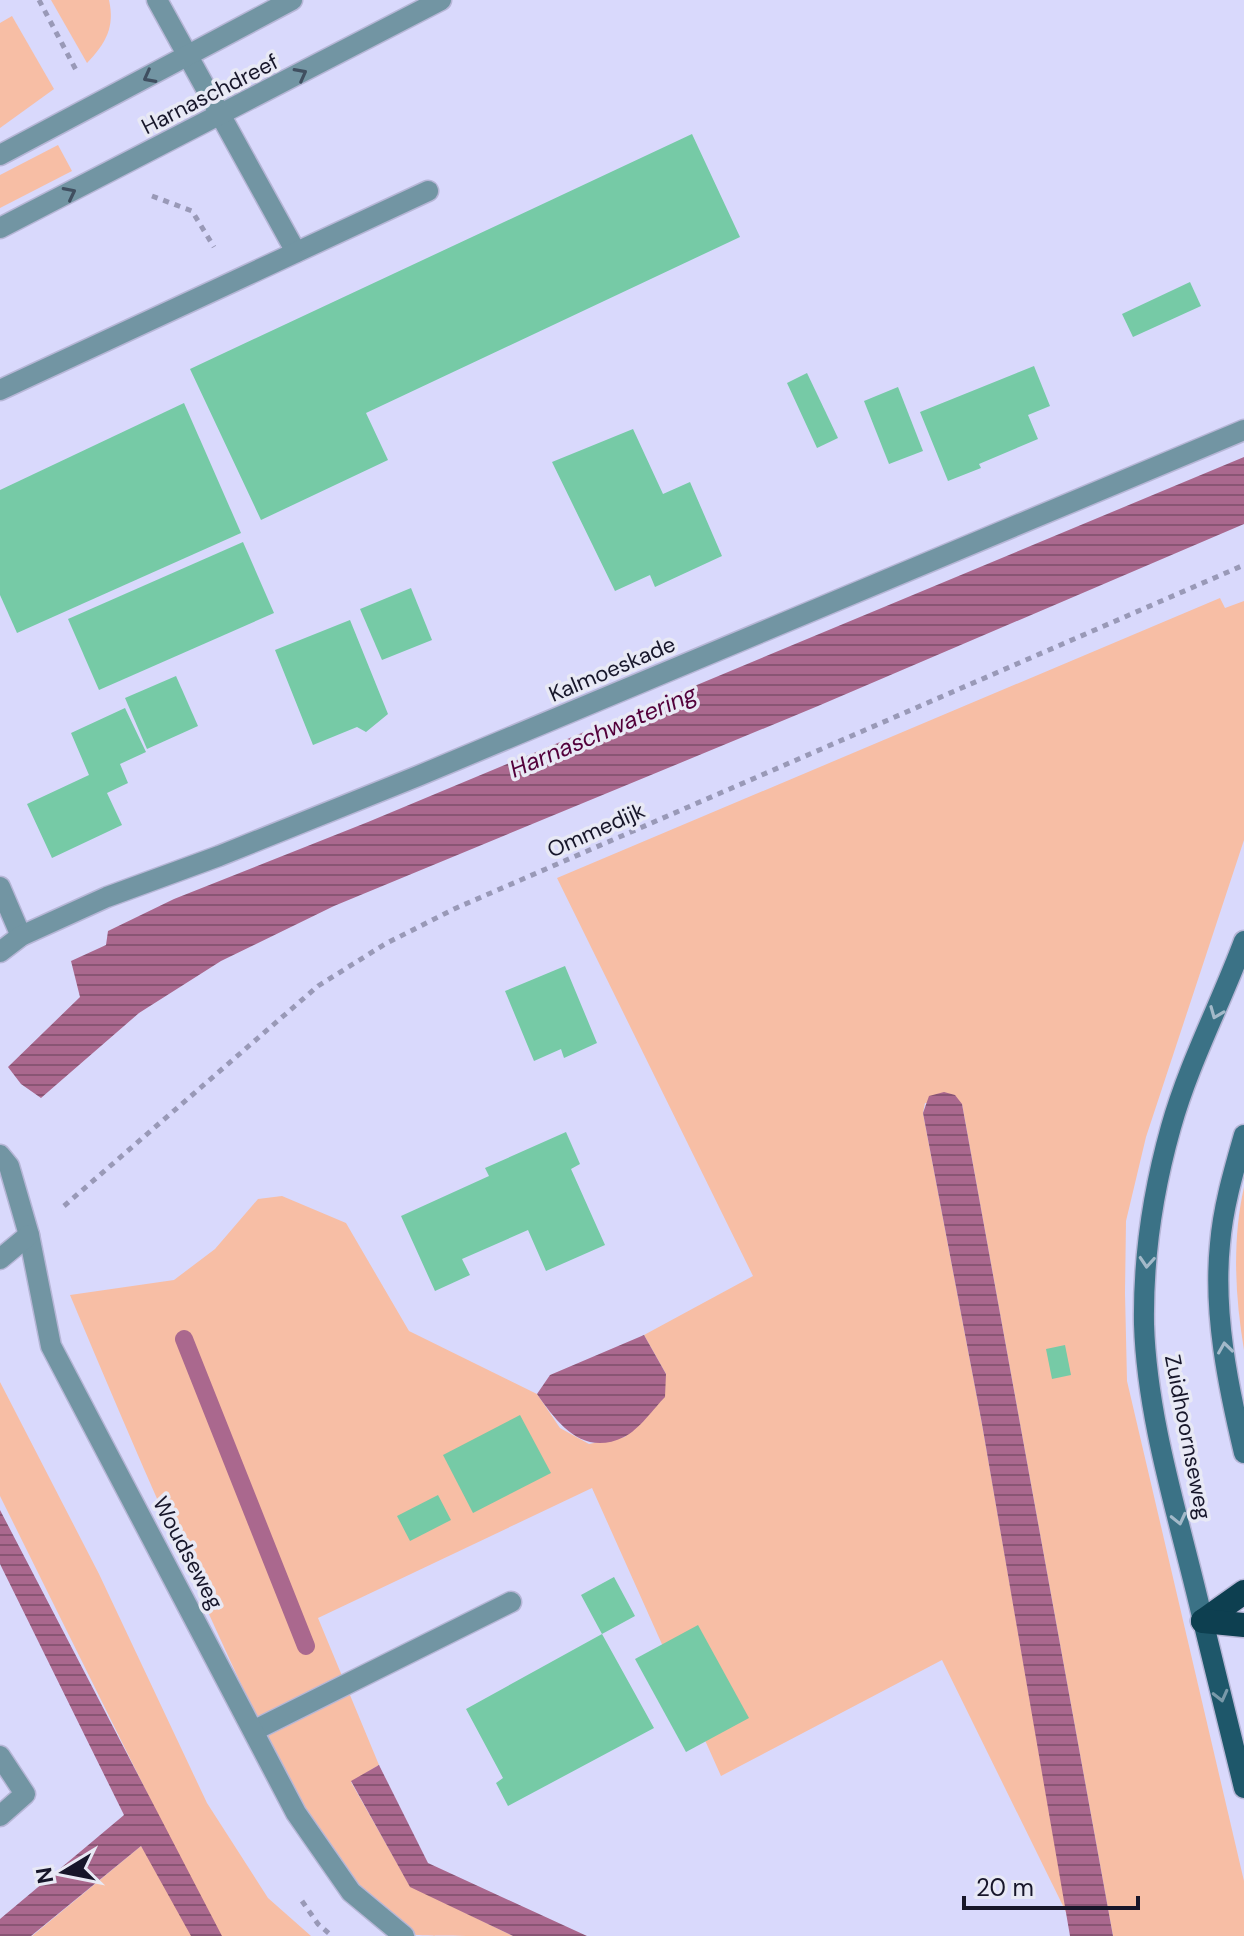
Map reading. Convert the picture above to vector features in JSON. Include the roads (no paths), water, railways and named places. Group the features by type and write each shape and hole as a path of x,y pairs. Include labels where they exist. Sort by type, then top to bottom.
{"highway":[{"path":"1203,1621 1244,1592"},
{"path":"1203,1621 1244,1625"}],"main road":[{"name":"Zuidhoornseweg","path":"1203,1621 1151,1392 1144,1325 1146,1257 1156,1189 1172,1124 1244,941"},
{"path":"1244,1135 1220,1242 1218,1283 1232,1402 1244,1453"},
{"path":"1203,1621 1244,1788"}],"street":[{"path":"157,0 296,252"},
{"name":"Harnaschdreef","path":"0,155 292,0"},
{"name":"Harnaschdreef","path":"0,228 441,0"},
{"path":"0,390 428,191"},
{"name":"Kalmoeskade","path":"0,952 21,936 107,897 219,856 418,776 1244,430"},
{"path":"0,887 21,936"},
{"name":"Woudseweg","path":"0,1155 9,1166 29,1235 51,1346 296,1813 351,1892 404,1936"},
{"path":"0,1259 29,1235"},
{"path":"255,1730 511,1602"},
{"path":"0,1756 25,1794 0,1816"}],"water":[{"name":"Harnaschwatering","path":"1244,457 1244,524 818,706 334,906 221,961 139,1013 41,1098 21,1084 8,1067 80,997 71,961 106,945 108,931 174,899 368,822"},
{"path":"944,1092 955,1095 962,1104 1113,1936 1070,1936 982,1424 923,1113 929,1096"},
{"path":"644,1335 666,1374 665,1397 630,1434 609,1442 584,1440 563,1426 537,1394 550,1375"},
{"path":"0,1510 222,1936 191,1936 141,1846 31,1936 0,1936 0,1919 124,1815 0,1564"},
{"path":"379,1765 428,1863 587,1936 513,1936 410,1887 351,1781"}],"waterway":[{"path":"184,1339 306,1646"}]}
